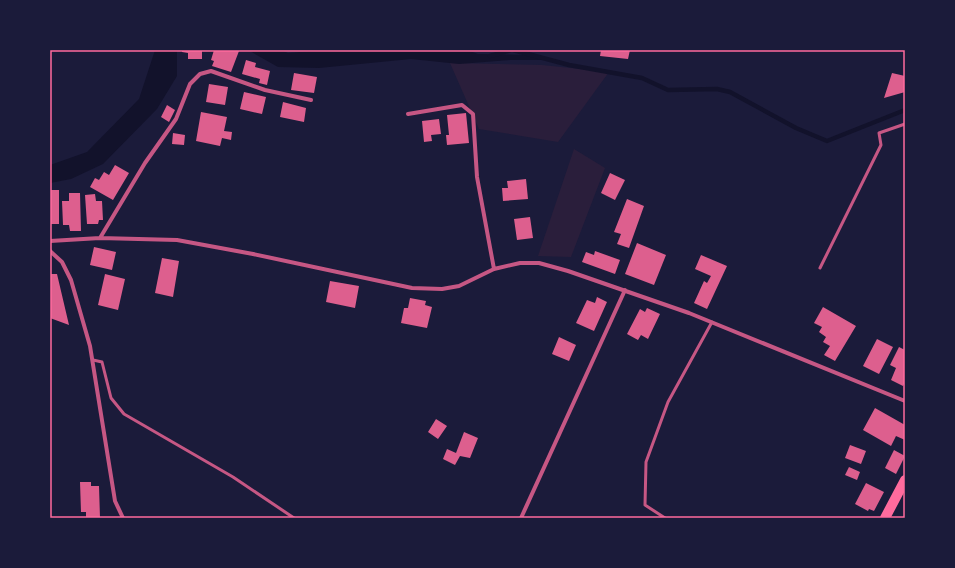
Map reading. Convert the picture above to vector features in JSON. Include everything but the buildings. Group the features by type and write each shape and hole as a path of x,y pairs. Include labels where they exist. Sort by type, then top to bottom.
{"main road":[{"path":"885,518 905,480"}],"street":[{"path":"100,238 145,163 176,119 190,84 200,74 211,71 265,90 311,100"},
{"path":"408,114 462,105 473,114 477,177 494,269"},
{"path":"50,240 100,238 177,240 253,254 412,288 442,289 459,286 494,269 520,263 539,263 625,290 712,322 905,401"},
{"path":"50,251 62,262 70,280 90,346 115,500 123,518"},
{"path":"521,518 625,290"}],"lane":[{"path":"820,268 881,145 879,133 905,124"},
{"path":"665,518 645,505 646,462 668,402 712,322"},
{"path":"93,360 102,362 111,398 124,414 233,477 294,518"}],"shaded area":[{"path":"155,50 177,50 177,76 157,109 103,164 71,179 50,183 50,165 87,152 139,99"},
{"path":"248,50 281,50 288,53 323,50 467,50 478,54 532,55 549,60 510,60 459,64 411,59 319,68 278,67"},
{"path":"450,63 542,65 609,72 558,142 479,129"},
{"path":"574,149 605,168 571,257 538,256"}],"waterway":[{"path":"490,56 511,50"},
{"path":"513,50 569,65 642,78 668,90 717,89 730,92 796,128 827,141 905,110"}]}
